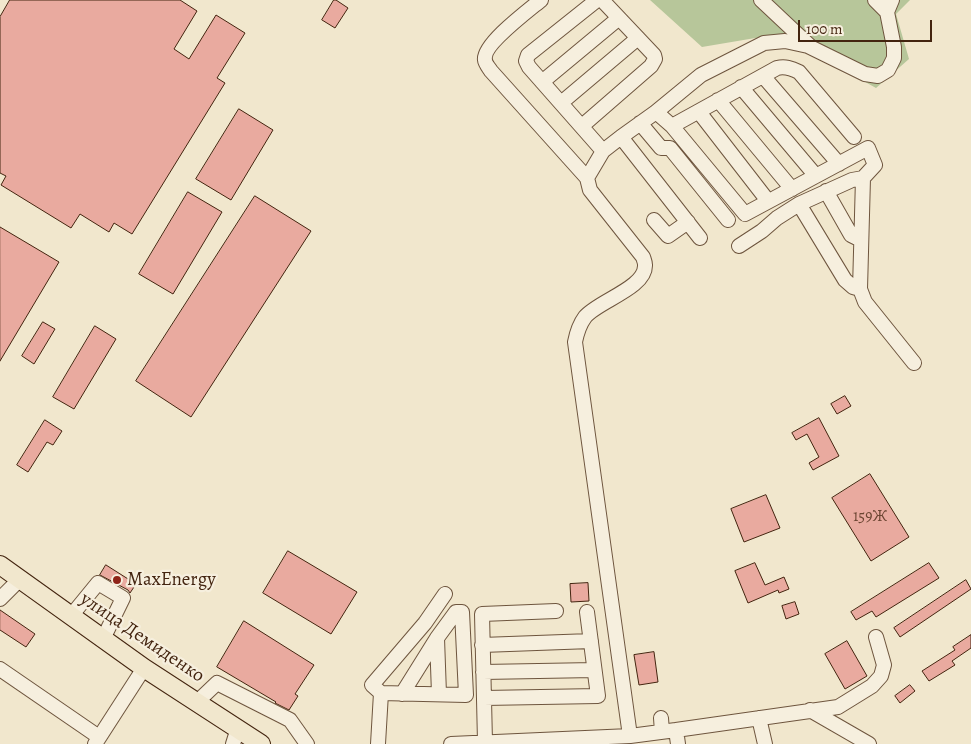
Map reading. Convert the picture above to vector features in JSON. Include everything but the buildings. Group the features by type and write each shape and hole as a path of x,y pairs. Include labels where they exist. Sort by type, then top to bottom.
{"main road":[{"name":"улица Демиденко","path":"0,565 102,639 197,702 236,736 261,744"}],"street":[{"path":"541,0 495,40 486,51 485,60 491,70 587,178 590,190 643,257 645,266 642,275 636,283 586,316 578,328 575,342 627,738"},
{"path":"597,0 528,55 526,61 529,67 603,151"},
{"path":"582,126 651,66 655,60 654,55 602,0"},
{"path":"761,0 811,48"},
{"path":"587,178 603,151 656,112 701,75 764,44 785,41 811,48 865,74 878,76 888,70 894,58 889,6 875,0"},
{"path":"542,82 619,18"},
{"path":"561,103 638,38"},
{"path":"672,126 741,87 777,68 783,67 799,72 854,136"},
{"path":"763,76 839,164"},
{"path":"741,87 816,176"},
{"path":"718,100 792,189"},
{"path":"656,112 672,126 745,214 868,148 875,165 863,178 852,180 799,204 777,218 762,232 739,246"},
{"path":"699,112 768,201"},
{"path":"640,123 661,148 670,148 728,220"},
{"path":"621,137 700,238"},
{"path":"863,178 860,289 865,302 914,363"},
{"path":"826,191 851,236 861,240"},
{"path":"799,204 845,280 853,287 860,289"},
{"path":"654,220 668,236 688,222"},
{"path":"0,599 20,579"},
{"path":"70,616 98,583 123,598 102,639"},
{"path":"402,694 437,638 456,612 462,612 466,695 402,694 381,693 372,684 425,623 445,594"},
{"path":"485,742 482,614 556,611"},
{"path":"484,698 598,696 587,612"},
{"path":"460,744 627,738 838,707 872,686 881,676 884,665 876,637"},
{"path":"437,638 439,694"},
{"path":"482,645 591,641"},
{"path":"0,669 97,741 144,668"},
{"path":"483,672 594,670"},
{"path":"197,702 217,683 290,720 306,744"},
{"path":"378,744 381,693"},
{"path":"810,710 869,744"},
{"path":"759,718 765,744"}],"green space":[{"path":"650,0 910,0 896,14 909,59 876,88 779,34 702,47"}],"place":[{"name":"MaxEnergy","path":"117,580"}]}
